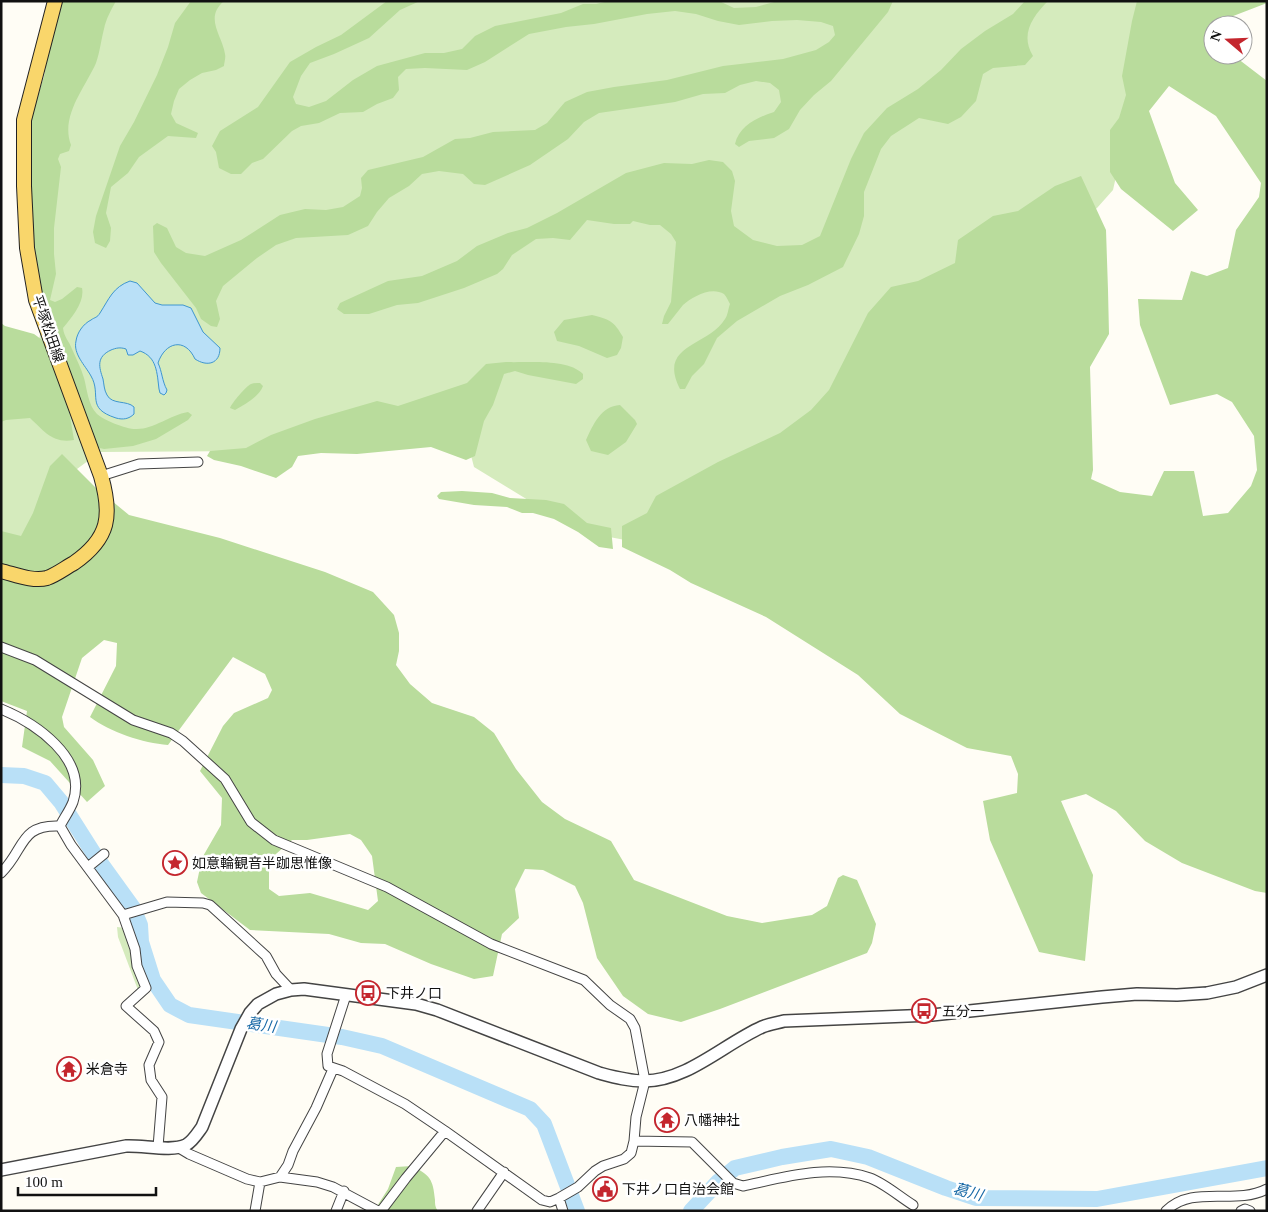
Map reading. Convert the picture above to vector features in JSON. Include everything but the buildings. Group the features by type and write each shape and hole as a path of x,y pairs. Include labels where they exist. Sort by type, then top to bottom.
{"main road":[{"name":"平塚松田線","path":"1,571 46,579 88,553 102,534 108,514 107,496 101,476 36,300 27,248 24,186 24,120 55,1"}],"street":[{"path":"101,476 139,464 198,462"},
{"path":"1,647 35,660 133,720 171,733 183,741 225,779 251,822 274,840 378,882 491,944 584,980 630,1019 635,1028 645,1081 636,1117 631,1153 624,1159 603,1166 595,1171 578,1187 560,1198 550,1202 542,1200 405,1104 328,1066 327,1054 346,994"},
{"path":"1,709 25,720 51,740 63,753 71,766 74,776 75,793 62,823 71,845 125,914 136,949 137,966 146,988 126,1006 154,1031 159,1042 149,1065 151,1080 162,1098 158,1147"},
{"path":"1,873 13,859 27,835 44,826 62,823"},
{"path":"88,867 104,854"},
{"path":"125,914 167,902 203,903 210,905 266,956 276,974 291,990"},
{"path":"1,1170 126,1146 140,1145 179,1148 188,1144 202,1127 241,1029 250,1013 258,1004 276,994 291,990 304,989 416,1004 437,1010 599,1073 625,1080 645,1081 679,1074 763,1027 784,1022 932,1015 1137,994 1177,995 1207,993 1236,988 1267,975"},
{"path":"280,1177 288,1165 293,1151 316,1108 333,1069"},
{"path":"179,1148 188,1154 230,1172 260,1182 280,1177 317,1182 344,1191 379,1211 445,1131"},
{"path":"634,1140 692,1142 733,1183 744,1186 811,1172 832,1172 870,1178 913,1204"},
{"path":"477,1211 504,1172"},
{"path":"255,1211 260,1182"},
{"path":"1166,1211 1172,1204 1199,1196 1245,1196 1267,1189"},
{"path":"336,1211 344,1191"},
{"path":"560,1198 563,1211"},
{"path":"1241,1211 1245,1209 1250,1211"}],"green space":[{"path":"61,1 116,1 106,22 96,63 71,113 68,134 71,145 69,151 60,154 58,159 61,167 54,228 56,274 50,300 55,302 77,287 82,288 80,304 63,328 83,374 90,402 97,414 116,424 137,429 150,427 188,412 192,415 188,420 156,439 133,446 104,449 91,446 57,352 35,275 27,166 31,119 44,76 53,29"},
{"path":"86,1 1190,1 1126,132 1113,190 1097,208 688,532 625,540 594,534 528,500 474,467 466,436 260,451 100,452 77,469 67,538 1,545 1,358 37,350 44,314 42,228"},
{"path":"191,1 224,1 218,7 215,20 225,54 224,66 202,73 190,80 179,89 174,101 171,114 176,123 198,133 196,138 168,136 139,157 128,173 111,187 106,213 111,228 110,241 106,248 95,243 93,232 96,216 120,146 157,75 175,23"},
{"path":"387,1 420,1 400,10 369,38 310,63 301,76 293,97 296,104 309,107 326,101 353,80 377,66 425,53 444,53 462,49 475,36 495,26 561,13 583,4 609,1 719,1 734,8 756,7 778,1 893,1 888,12 831,81 800,110 789,129 774,138 749,141 739,147 735,144 745,127 774,112 781,102 779,90 770,83 756,81 740,85 725,93 703,94 675,102 599,113 584,122 568,139 530,165 485,185 474,184 463,174 439,171 422,174 409,186 389,198 368,226 348,235 296,238 276,245 223,286 216,301 220,319 217,327 211,326 201,319 196,308 154,252 153,226 157,223 167,228 176,247 186,253 205,256 241,240 280,215 305,209 326,210 343,207 360,196 362,188 361,178 368,170 423,157 455,139 470,138 493,132 535,130 547,123 565,102 587,92 667,80 723,66 783,59 816,50 829,42 835,35 833,26 821,22 797,20 739,25 696,14 675,11 529,34 485,62 467,70 406,69 398,77 399,90 393,98 363,112 340,113 319,123 301,126 292,131 263,159 252,163 241,174 231,174 219,168 216,152 212,146 220,131 258,107 290,62 341,35"},
{"path":"1025,1 1048,1 1037,13 1028,34 1029,48 1033,56 1025,65 993,68 983,74 976,101 961,117 948,124 919,118 891,136 881,149 864,192 864,216 859,234 843,267 808,285 780,296 737,321 717,338 704,364 692,376 685,389 680,389 675,374 675,363 680,354 717,328 726,317 730,304 724,294 713,291 708,292 691,299 683,305 668,324 662,324 671,302 676,242 671,234 660,225 633,221 630,224 614,224 587,220 570,240 536,239 512,255 503,269 497,274 464,288 418,303 397,305 369,314 344,314 337,309 340,303 388,281 422,276 457,261 477,246 508,233 527,228 626,173 664,163 692,164 709,160 723,162 732,171 735,181 731,211 734,226 753,240 777,246 802,245 820,236 851,159 864,133 887,108 918,89 941,70 961,49 985,31 1013,14"},
{"path":"1137,1 1267,1 1267,3 1236,15 1203,15 1203,65 1246,65 1267,81 1267,893 1255,891 1182,863 1145,841 1116,811 1086,794 1061,801 1093,875 1085,961 1039,952 990,840 983,801 1017,793 1018,774 1011,756 967,748 900,714 858,675 766,617 691,583 670,570 622,547 622,526 647,513 656,496 718,462 780,433 811,410 829,390 868,313 891,287 918,281 955,263 958,240 993,216 1018,211 1055,186 1081,176 1106,230 1108,290 1109,334 1090,367 1093,470 1091,479 1120,492 1152,496 1164,471 1194,471 1203,516 1228,513 1251,486 1257,470 1254,436 1232,402 1217,394 1170,405 1140,325 1138,299 1182,300 1191,271 1207,276 1228,268 1236,230 1259,197 1261,183 1216,116 1169,86 1149,111 1175,183 1198,210 1173,231 1121,189 1110,172 1110,130 1119,118 1126,95 1122,76"},
{"path":"592,315 614,324 620,332 623,337 621,348 617,355 607,358 579,346 557,341 554,332 564,320"},
{"path":"1,323 5,326 34,334 45,342 61,380 74,440 60,440 49,435 30,418 1,422"},
{"path":"506,362 557,363 576,369 583,374 583,379 576,384 515,371 504,374 493,405 484,421 475,456 466,460 431,447 357,454 321,453 298,456 292,467 276,478 241,466 214,460 207,456 210,451 246,448 271,435 315,419 377,401 398,406 467,383 486,364"},
{"path":"260,383 263,386 255,397 235,410 230,408 233,402 249,385"},
{"path":"620,405 637,424 626,442 608,455 591,451 586,440 598,417 613,406"},
{"path":"62,454 95,487 129,515 220,538 325,572 373,592 394,615 399,633 399,651 396,665 410,684 432,703 474,717 494,733 516,769 542,802 565,819 611,841 634,880 727,916 762,923 812,915 827,906 838,878 843,875 857,880 876,924 872,943 867,953 681,1022 648,1014 623,996 597,958 583,903 575,886 543,870 525,869 515,889 519,918 502,934 493,976 474,979 431,964 385,944 361,943 329,934 250,930 201,893 197,882 202,858 221,825 222,798 200,771 223,726 234,713 268,698 272,690 265,674 233,657 168,745 148,742 117,732 90,717 116,666 117,643 104,640 82,658 62,717 64,727 93,760 105,786 87,802 50,761 22,747 27,711 1,701 1,531 21,536 33,513 50,466","holes":["350,834 361,840 372,856 378,901 368,910 310,893 279,896 269,889 269,860 292,840 307,840"]},
{"path":"441,492 492,493 510,498 546,500 564,504 587,523 611,528 613,549 599,547 578,532 554,519 533,513 522,513 507,507 474,505 439,499 437,496"},
{"path":"117,927 125,928 142,988 138,990 118,937"},
{"path":"412,1166 427,1175 432,1182 435,1206 438,1211 374,1211 388,1189 396,1167"}],"water":[{"path":"130,281 137,283 155,303 183,305 191,308 203,332 220,348 218,358 208,363 195,359 186,347 181,345 175,345 165,350 158,363 167,390 164,395 160,393 157,372 153,361 146,354 140,351 133,355 128,355 126,349 120,348 106,353 101,359 100,366 106,393 112,400 134,407 134,414 128,418 121,419 106,414 97,405 94,383 78,355 76,341 83,326 98,316 115,290"}],"waterway":[{"name":"葛川","path":"1,775 24,776 45,783 61,802 94,854 133,908 140,925 141,942 153,980 170,1005 189,1015 342,1037 382,1046 530,1109 544,1124 577,1211"},
{"name":"葛川","path":"691,1211 718,1182 735,1168 782,1157 831,1149 868,1157 976,1198 1097,1199 1267,1168"}],"place":[{"name":"如意輪観音半跏思惟像","path":"175,863"},
{"name":"下井ノ口","path":"368,993"},
{"name":"五分一","path":"924,1011"},
{"name":"米倉寺","path":"69,1069"},
{"name":"八幡神社","path":"667,1120"},
{"name":"下井ノ口自治会館","path":"605,1189"}]}
